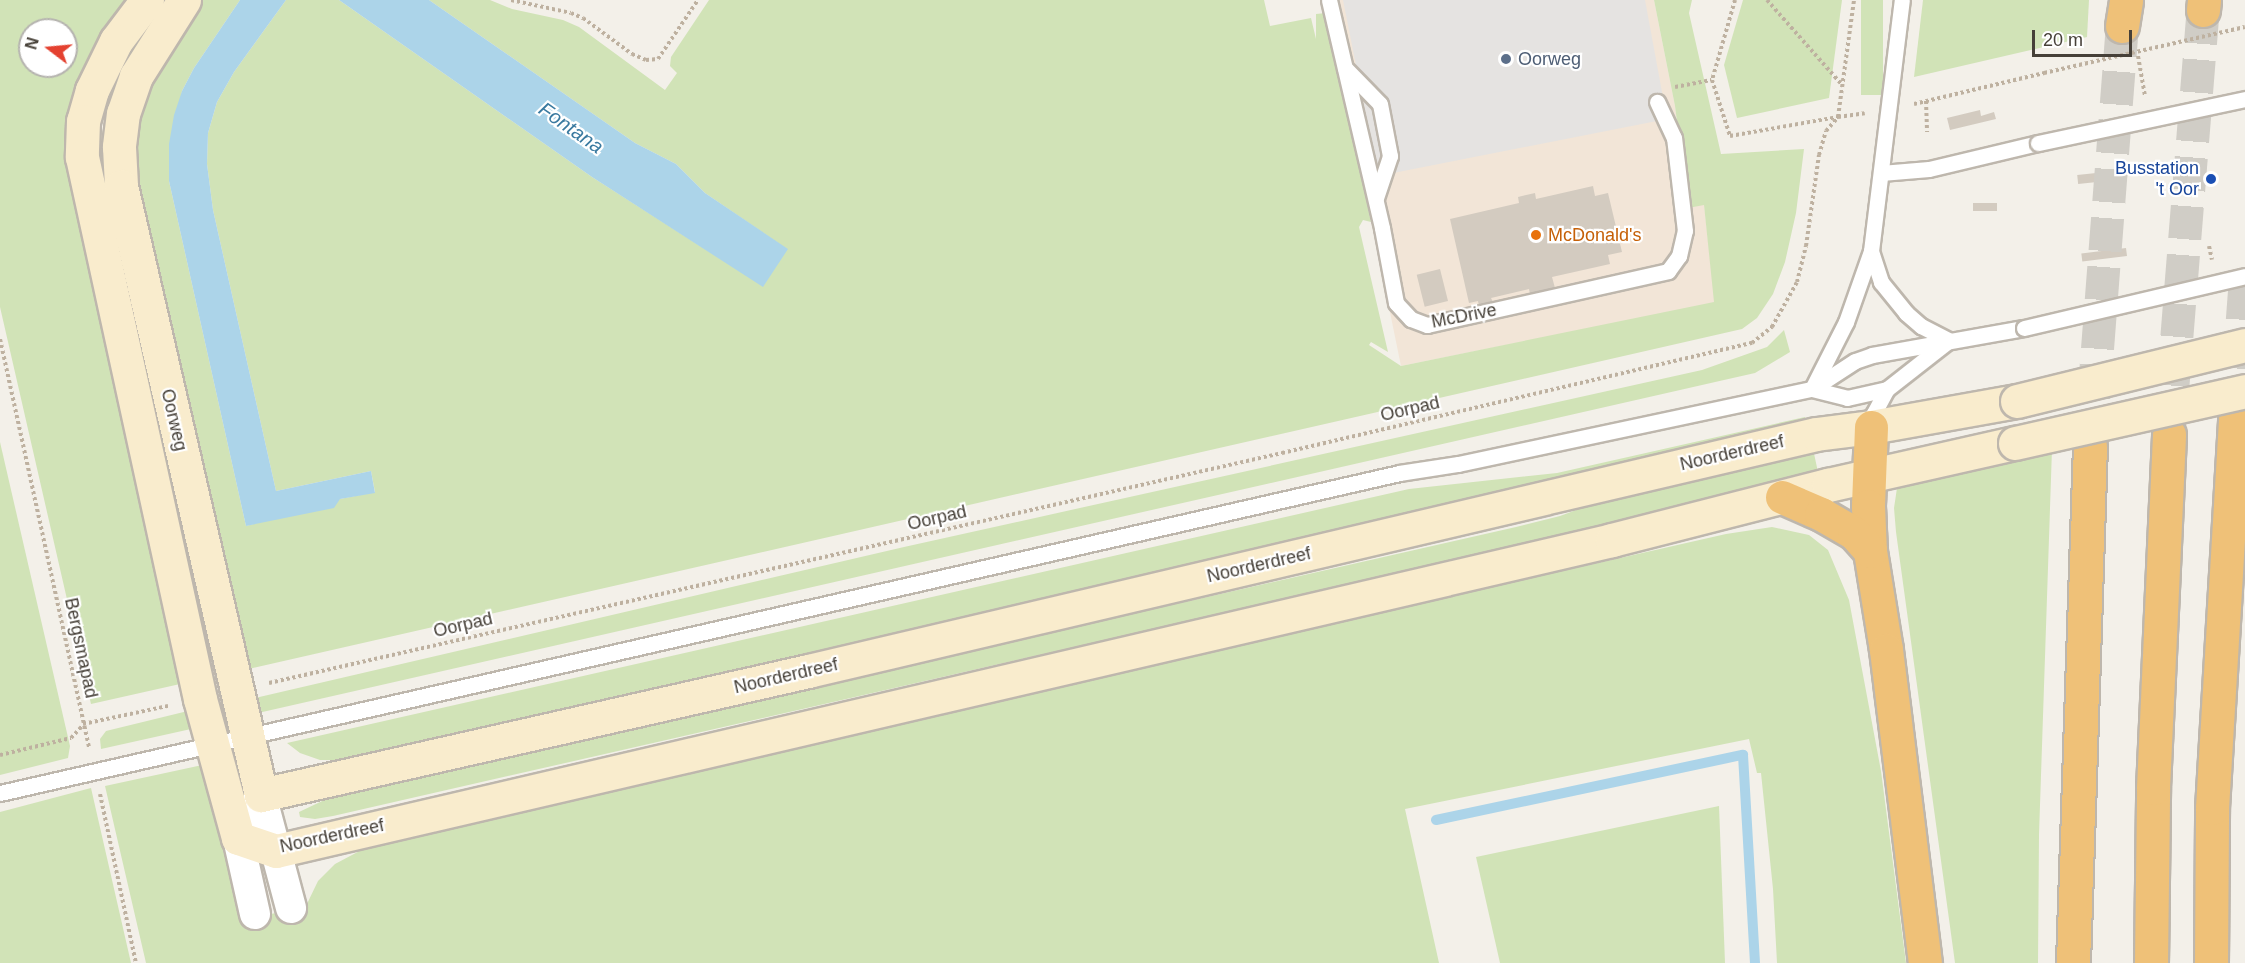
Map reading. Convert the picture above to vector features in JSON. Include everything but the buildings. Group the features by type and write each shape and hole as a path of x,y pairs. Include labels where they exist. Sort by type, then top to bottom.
{"highway":[{"path":"2211,963 2212,808 2240,404"},
{"path":"1871,427 1870,551 1886,650 1925,963"},
{"path":"2151,963 2153,788 2169,434"},
{"path":"2073,963 2090,447"},
{"path":"1782,497 1854,533 1870,551"}],"street":[{"name":"Oorweg","path":"147,0 116,41 92,90 83,121 82,156 200,699 238,838"},
{"name":"Oorweg","path":"184,0 136,76 123,113 119,147 121,186 261,795 291,908"},
{"name":"Noorderdreef","path":"261,795 832,665 1793,439 2017,401 2245,345"},
{"name":"Noorderdreef","path":"238,838 276,851 1612,540 1869,475 2015,443 2240,404"},
{"path":"255,914 238,838 261,795"}],"lane":[{"name":"McDrive","path":"1329,0 1376,199 1396,303 1411,319 1427,325 1668,271 1679,256 1685,231 1674,138 1661,96"},
{"path":"1812,389 1846,322 1871,251 1902,0"},
{"path":"1345,68 1380,104 1390,156 1376,199"},
{"path":"1881,173 1929,169 2038,143 2245,99"},
{"path":"1871,251 1881,282 1906,313 1921,326 1949,340"},
{"path":"0,793 1399,473 1458,464 1812,389 1855,361 1872,355 2024,328 2245,276"},
{"path":"1871,427 1874,413 1887,389 1949,340"},
{"path":"1812,389 1847,398 1887,389"}],"path":[{"path":"511,0 572,13 632,54 646,60 658,59 698,0"},
{"path":"1736,0 1712,80 1730,136 1838,117 1854,0"},
{"path":"1767,0 1843,86"},
{"path":"2044,73 2245,27"},
{"path":"1661,96 1712,80"},
{"path":"1926,101 1927,132"},
{"name":"Oorpad","path":"237,690 1723,351 1752,343 1772,327 1781,311"},
{"name":"Bergsmapad","path":"0,339 136,963"},
{"path":"0,755 71,738 83,724 200,699"}],"shaded area":[{"path":"1326,0 1654,0 1675,106 1688,207 1704,204 1715,303 1401,366"},
{"name":"Oorweg","path":"1343,0 1645,0 1667,119 1378,176"}],"green space":[{"path":"0,0 135,0 72,104 189,682 91,704 0,307"},
{"path":"197,0 240,0 194,68 182,91 169,181 246,526 340,499 375,492 371,471 276,491 213,210 207,164 208,133 217,102 234,72 286,0 339,0 592,177 763,286 787,249 705,193 676,164 635,143 429,0 490,0 512,9 563,20 579,27 665,90 677,73 670,66 671,57 709,0 1264,0 1270,26 1311,18 1316,39 1316,14 1326,13 1371,222 1363,220 1359,227 1388,352 1371,342 1369,345 1401,366 1714,302 1704,205 1688,208 1675,106 1654,0 1692,0 1689,13 1721,154 1804,149 1796,213 1785,262 1773,294 1757,318 1742,329 240,671 130,172 137,105"},
{"path":"1743,0 1842,0 1829,98 1737,118 1724,65"},
{"path":"1861,0 1883,0 1883,95 1861,95"},
{"path":"1923,0 2089,0 2087,37 1914,77"},
{"path":"1784,330 1790,352 1755,373 258,713 251,699 904,547 1702,370 1767,347"},
{"path":"1805,417 1807,426 347,760 320,760 300,753 287,743 1409,489 1557,473"},
{"path":"0,442 70,746 68,758 0,775"},
{"path":"1812,444 1819,477 333,816 315,819 300,817 299,812 337,794 1516,527 1560,516 1660,479"},
{"path":"2052,449 2039,835 2038,963 1955,963 1896,532 1894,508 1897,488 1904,476"},
{"path":"1772,527 1809,535 1828,550 1849,600 1881,771 1906,963 1777,963 1773,889 1761,773 1757,773 1749,739 1405,809 1439,963 146,963 105,786 207,764 243,917 304,910 318,881 335,864 369,846 442,825 1726,534"},
{"path":"196,709 200,727 101,749 100,739 106,731"},
{"path":"91,788 131,963 0,963 0,812"},
{"path":"1719,806 1725,963 1500,963 1476,857"}],"water":[{"path":"240,0 286,0 234,72 217,102 208,133 207,164 213,210 276,491 371,471 375,493 340,499 334,508 246,526 169,181 169,144 174,115 182,91 194,68"},
{"name":"Fontana","path":"339,0 429,0 635,143 676,164 705,193 788,249 763,287 592,177"}],"waterway":[{"path":"1436,820 1743,755 1755,963"}],"tunnel":[{"path":"2169,434 2203,10"},
{"path":"2090,446 2122,26"},
{"path":"2235,417 2245,284"}],"place":[{"name":"Oorweg","path":"1506,59"},
{"name":"Busstation 't Oor","path":"2211,179"},
{"name":"McDonald's","path":"1536,235"}]}
